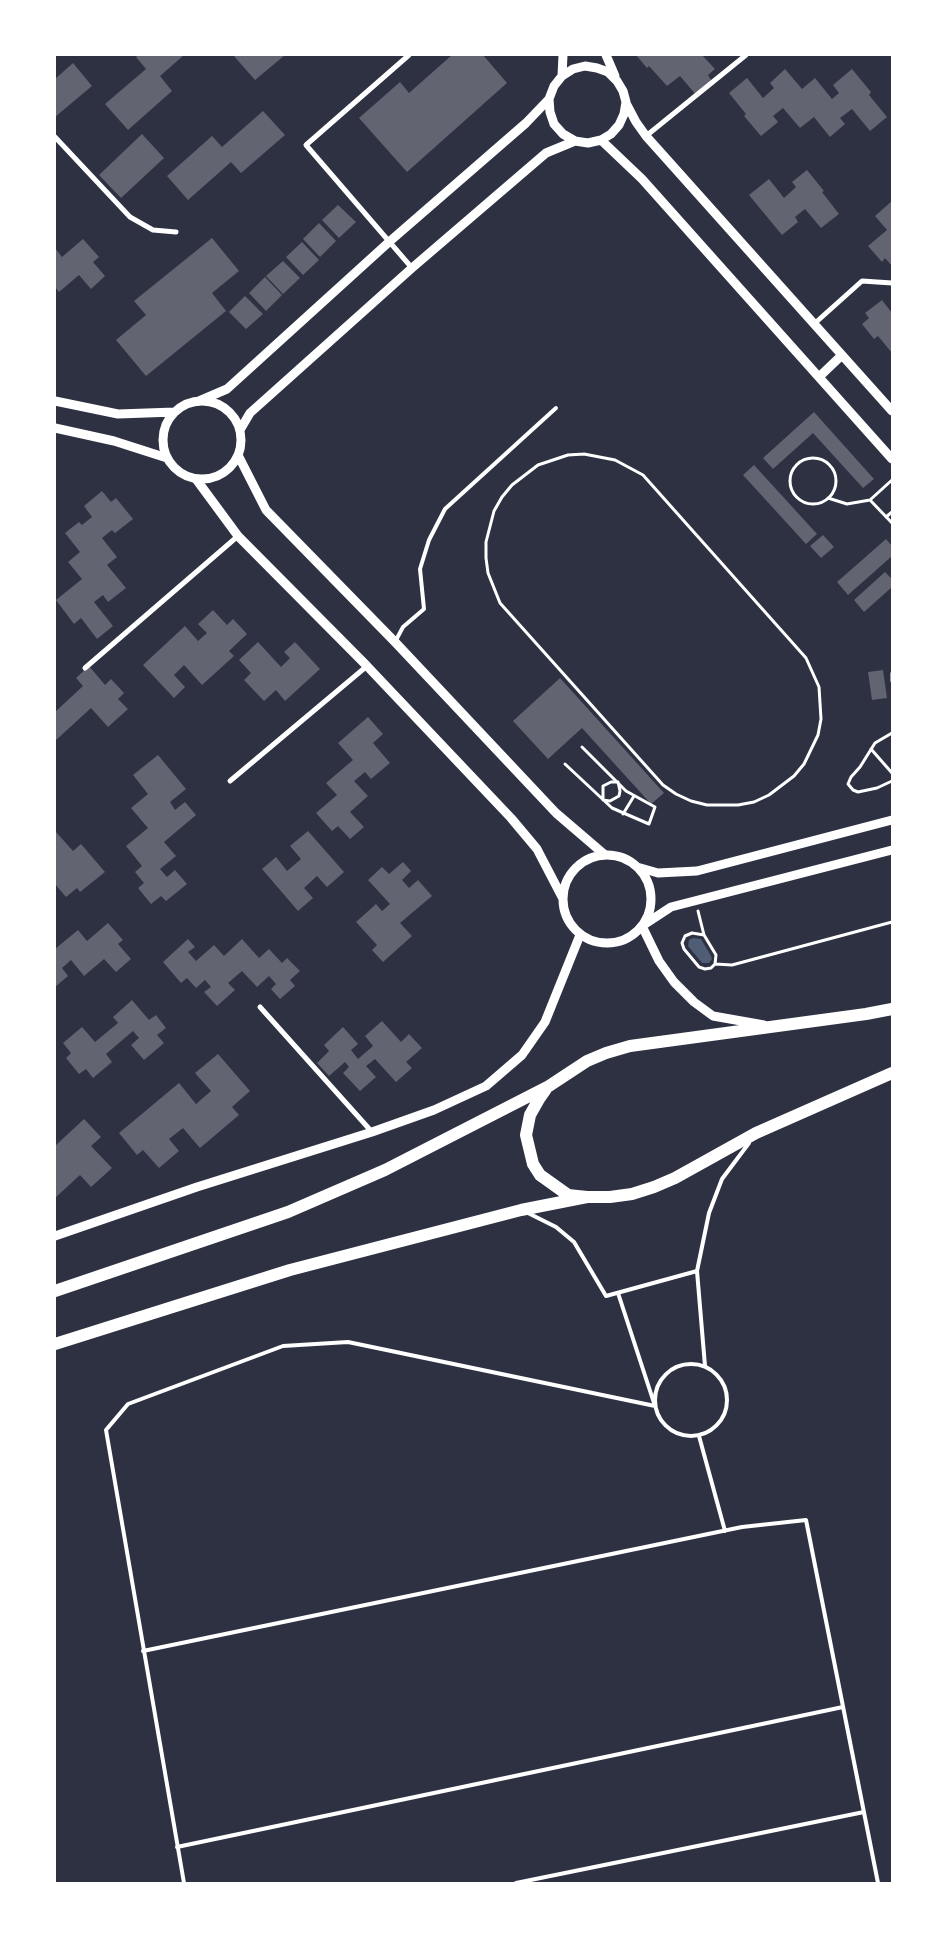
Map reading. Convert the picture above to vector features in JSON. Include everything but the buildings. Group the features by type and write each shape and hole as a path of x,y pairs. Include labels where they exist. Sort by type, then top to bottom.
{"main road":[{"path":"55,1291 288,1212 386,1170 549,1086 586,1061 630,1046 892,1009"},
{"path":"55,1344 290,1270 522,1210 587,1198 625,1195 654,1187 675,1178 756,1133 892,1074"},
{"path":"549,1086 530,1115 526,1135 533,1164 540,1175 558,1189 568,1195 587,1198"}],"street":[{"path":"409,55 306,145 412,268"},
{"path":"562,76 563,55"},
{"path":"606,55 623,91 626,102 646,136 892,411"},
{"path":"646,136 746,55"},
{"path":"199,401 212,402 224,408 233,417 240,430 241,442 238,455 231,466 221,474 209,479 196,479 184,476 174,468 167,458 163,446 163,434 167,422 175,412 186,404 199,401 227,389 526,123 549,98 554,86 562,76 573,69 585,66 608,72 618,81"},
{"path":"549,98 550,112 554,124 563,134 574,141 588,143 601,140 620,125 626,102"},
{"path":"55,137 130,218 153,230 176,232"},
{"path":"601,140 642,179 892,459"},
{"path":"240,430 250,413 412,268 546,154 574,141"},
{"path":"814,324 862,281 892,283"},
{"path":"819,377 842,355"},
{"path":"55,401 118,414 175,412"},
{"path":"55,428 114,441 167,458"},
{"path":"238,455 266,510 395,642 556,813 605,855"},
{"path":"196,479 238,536 367,666 511,818 537,849 562,897"},
{"path":"85,668 238,536"},
{"path":"230,781 367,666"},
{"path":"637,867 658,873 697,871 892,820"},
{"path":"642,926 648,915 651,902 650,889 646,877 637,867 627,859 605,855 592,857 576,868 565,884 562,897 566,918 580,936 601,944 613,943 629,938 642,926 671,908 695,900 892,850"},
{"path":"642,926 659,961 674,982 694,1002 713,1016 771,1027"},
{"path":"55,1236 197,1187 372,1132 434,1110 486,1086 522,1055 545,1022 580,936"},
{"path":"260,1007 372,1132"}],"lane":[{"path":"395,642 403,627 424,609 420,569 429,540 445,509 556,408"},
{"path":"705,1366 697,1271 709,1213 722,1178 756,1133"},
{"path":"522,1210 556,1227 574,1242 606,1296 697,1271"},
{"path":"618,1293 655,1406 662,1422 676,1434 687,1437 699,1436 710,1432 719,1424 725,1414 728,1403 727,1392 715,1372 705,1366 688,1364 673,1368 664,1375 658,1384 655,1406"},
{"path":"184,1883 106,1430 128,1404 283,1346 348,1342 655,1406"},
{"path":"699,1436 725,1531"},
{"path":"144,1651 742,1527 806,1520 878,1883"},
{"path":"177,1847 843,1707"},
{"path":"516,1883 864,1812"}],"path":[{"path":"584,454 615,460 636,471 654,486 797,646 814,672 821,703 818,735 804,764 782,787 754,802 722,806 691,801 663,785 652,774 500,603 488,573 486,558 486,542 494,511 512,484 524,474 545,462 568,455 584,454"},
{"path":"828,498 834,490 836,480 834,470 827,462 818,458 807,458 798,463 792,471 790,481 792,491 799,499 808,504 818,503 828,498 847,504 870,500 892,480"},
{"path":"870,500 892,524"},
{"path":"886,517 892,512"},
{"path":"892,673 892,681"},
{"path":"892,733 875,743 860,767 848,780 850,788 858,792 877,788 892,781"},
{"path":"565,764 612,808 649,824 655,807 634,796 582,747"},
{"path":"870,749 892,773"},
{"path":"603,800 603,786 606,783 618,782"},
{"path":"603,800 610,801 619,796 618,782"},
{"path":"623,814 634,796"},
{"path":"695,900 704,935 716,955 715,964 711,968 705,969 699,967 684,949 682,943 685,936 692,933 704,935"},
{"path":"715,964 732,965 892,922"}],"water":[{"path":"693,938 701,939 712,959 709,963 702,963 688,946 689,940"}]}
